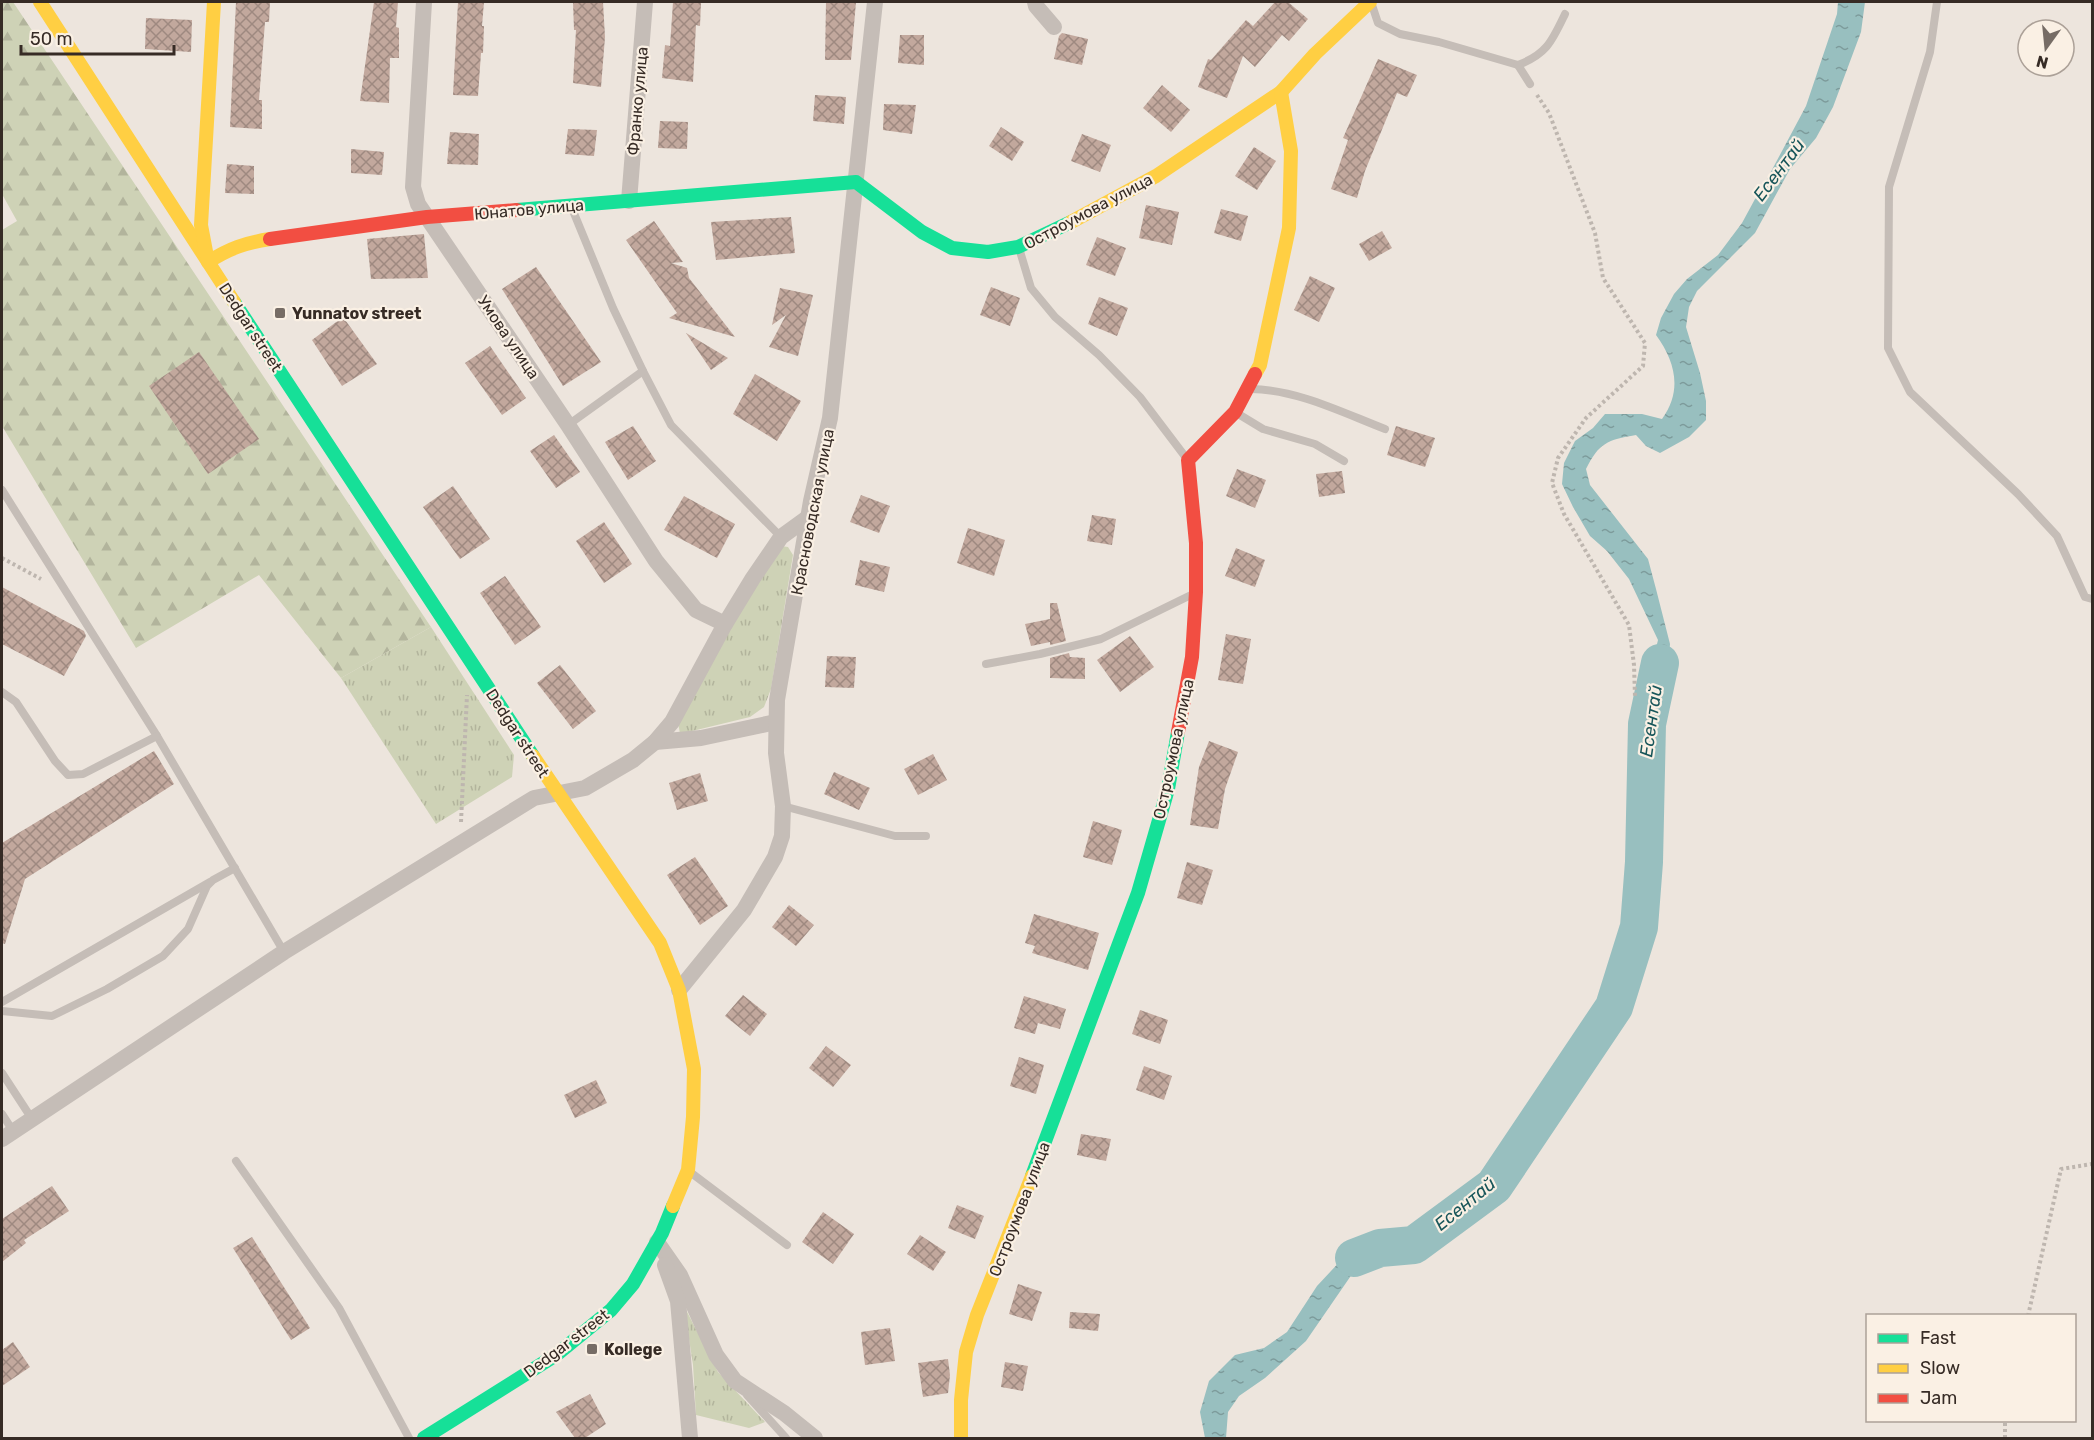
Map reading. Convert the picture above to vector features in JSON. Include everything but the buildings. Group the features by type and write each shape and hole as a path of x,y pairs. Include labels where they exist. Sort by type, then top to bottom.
{"street":[{"name":"Dedgar street","path":"40,2 208,262 559,795 660,943 679,990 694,1068 693,1117 688,1170 657,1242 633,1284 611,1310 556,1355 424,1438"},
{"path":"208,262 201,225 214,2"},
{"name":"Умова улица","path":"424,2 413,187 418,204 568,425 656,561 696,610 725,624"},
{"name":"Франко улица","path":"629,201 645,2"},
{"name":"Красноводская улица","path":"679,990 744,909 775,857 782,836 783,806 776,753 777,700 810,516 831,418 875,2"},
{"path":"1035,2 1054,27"},
{"name":"Остроумова улица","path":"856,182 922,232 952,248 988,252 1018,247 1087,215 1155,176 1281,92 1315,54 1370,2"},
{"path":"1188,460 1235,412 1260,365 1289,228 1291,150 1281,92"},
{"name":"Юнатов улица","path":"208,262 225,251 245,243 427,217 856,182"},
{"name":"Остроумова улица","path":"961,1438 961,1400 966,1352 977,1315 1138,893 1168,789 1192,657 1196,592 1196,543 1188,460"},
{"path":"7,1135 284,952 534,798 559,795 585,788 633,760 656,741 672,722 725,624 781,537 810,516"},
{"path":"656,741 701,738 777,722"},
{"path":"657,1242 680,1275 716,1355 735,1381 784,1413 815,1438"},
{"path":"657,1242 678,1301 686,1436"}],"lane":[{"path":"1370,2 1378,23 1400,34 1439,42 1518,65 1535,59 1550,46 1565,14"},
{"path":"1937,2 1930,52 1889,187 1888,348 1910,392 2018,494 2057,536 2085,597 2092,599"},
{"path":"1518,65 1530,84"},
{"path":"571,206 613,308 671,425 781,537"},
{"path":"1018,247 1030,288 1055,317 1099,354 1140,397 1188,460"},
{"path":"568,425 643,371"},
{"path":"1247,389 1268,389 1307,398 1385,429"},
{"path":"1235,412 1263,429 1315,444 1344,461"},
{"path":"2,490 157,736 284,952"},
{"path":"986,664 1101,639 1196,592"},
{"path":"2,692 16,702 55,761 68,775 83,774 157,736"},
{"path":"783,806 896,836 926,836"},
{"path":"2,1002 235,868"},
{"path":"2,1011 52,1016 107,989 163,956 188,928 207,886 213,880"},
{"path":"2,1073 32,1119"},
{"path":"2,1114 7,1135"},
{"path":"237,1161 339,1308 409,1438"},
{"path":"688,1170 787,1245"},
{"path":"735,1381 786,1438"}],"path":[{"path":"1530,84 1549,113 1595,233 1604,278 1645,343 1643,366 1586,418 1558,458 1552,483 1564,514 1629,625 1635,697"},
{"path":"2,558 67,593"},
{"path":"460,844 467,693"},
{"path":"2028,1314 2061,1169 2092,1164"},
{"path":"2005,1422 2005,1438"}],"green space":[{"path":"2,2 13,2 431,627 341,678 259,575 136,648 2,426 2,230 17,221 2,194"},
{"path":"781,546 788,547 793,555 771,689 764,707 750,717 680,734 678,722 744,601"},
{"path":"431,627 514,755 512,777 436,824 341,678"},
{"path":"684,1306 718,1372 765,1422 749,1428 696,1415 693,1365"}],"water":[{"path":"1838,2 1865,2 1861,32 1833,107 1816,138 1790,169 1755,233 1697,291 1689,307 1686,327 1700,373 1706,401 1706,420 1689,437 1660,453 1646,446 1636,435 1611,441 1595,453 1586,469 1590,485 1648,559 1670,644 1667,681 1656,718 1646,713 1647,685 1658,640 1629,579 1607,551 1590,536 1573,507 1562,484 1564,463 1575,441 1593,428 1605,414 1642,414 1662,419 1669,408 1673,397 1674,376 1668,355 1656,335 1661,318 1674,294 1687,279 1718,255 1742,223 1758,196 1806,106 1837,14"},
{"path":"1376,1245 1408,1246 1359,1264 1306,1341 1265,1378 1239,1396 1228,1412 1226,1438 1205,1438 1200,1412 1209,1381 1235,1355 1264,1348 1287,1332 1317,1286 1345,1256"}],"waterway":[{"name":"Есентай","path":"1354,1258 1380,1248 1414,1245 1494,1186 1614,1007 1639,927 1644,862 1647,724 1660,663"}],"traffic: fast":[{"path":"517,210 856,182 922,232 952,248 988,252 1018,247 1071,222"},
{"path":"234,302 533,756"},
{"path":"1032,1176 1138,893 1168,789 1178,732"},
{"path":"424,1438 556,1355 611,1310 633,1284 662,1233 673,1206"}],"traffic: slow":[{"path":"40,2 234,302"},
{"path":"214,2 201,225 208,262 238,247 270,239"},
{"path":"1071,222 1156,176 1281,92 1315,54 1370,2"},
{"path":"1255,374 1260,365 1289,228 1291,151 1281,92"},
{"path":"533,756 660,943 679,990 694,1069 693,1117 688,1170 673,1206"},
{"path":"961,1438 961,1400 966,1352 977,1315 1032,1176"}],"traffic: jam":[{"path":"270,239 427,217 517,210"},
{"path":"1178,732 1192,657 1196,592 1196,543 1188,460 1235,412 1255,374"}],"place":[{"name":"Yunnatov street","path":"280,313"},
{"name":"Kollege","path":"592,1349"}]}
